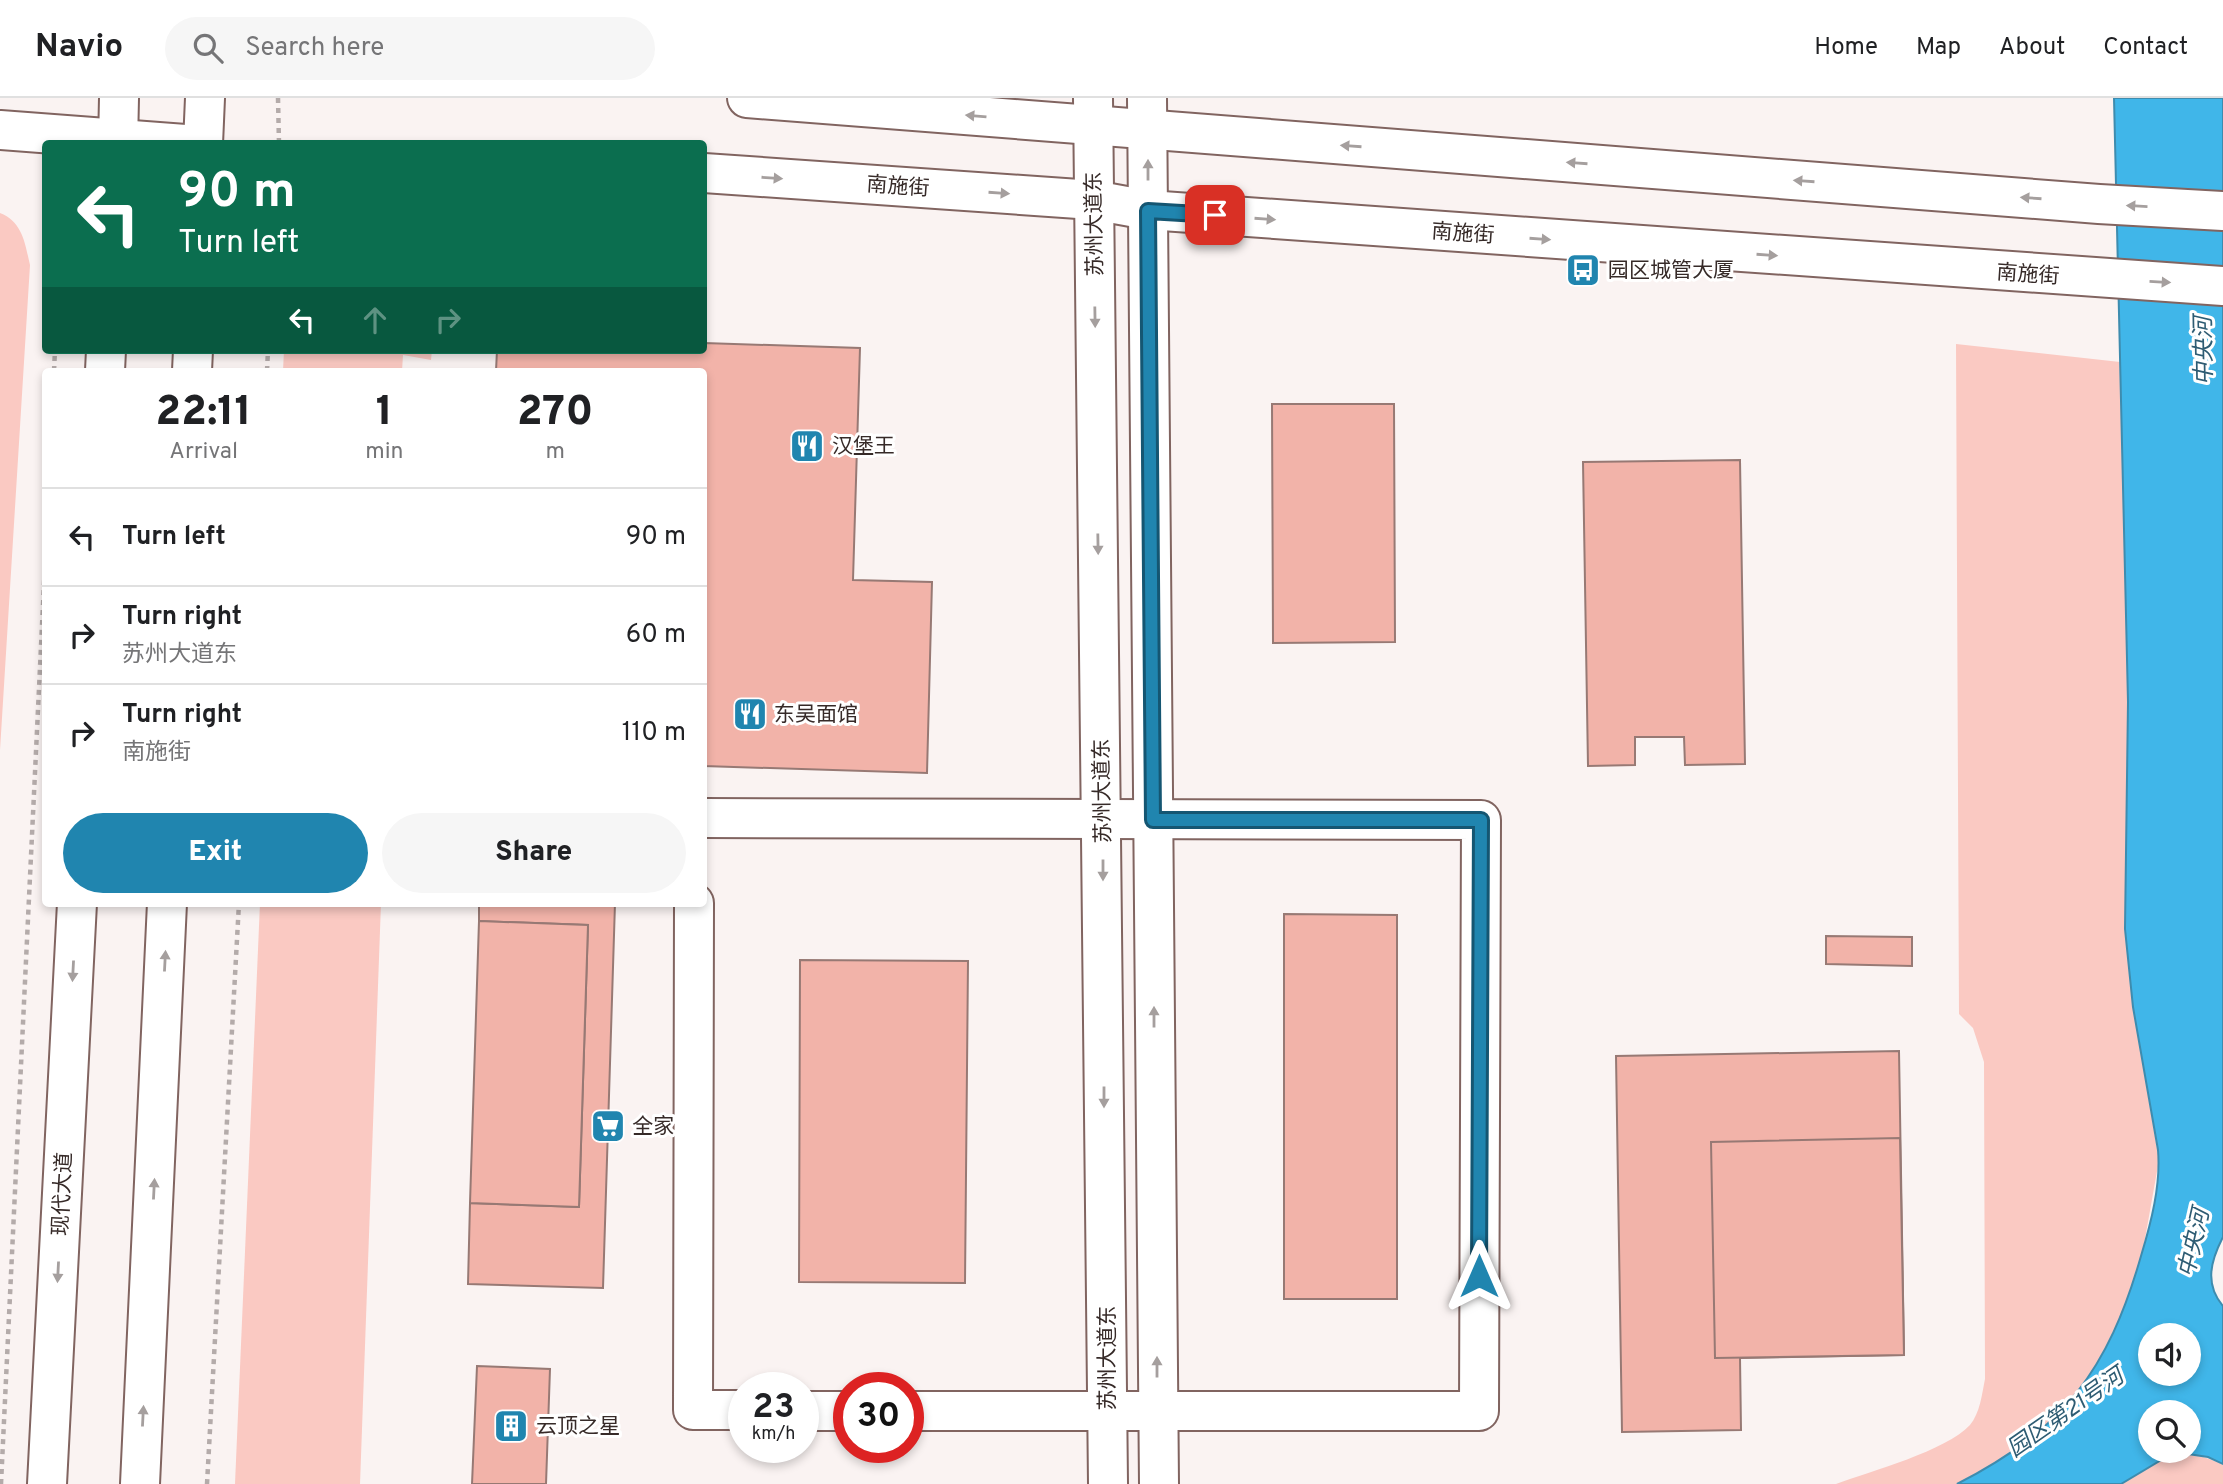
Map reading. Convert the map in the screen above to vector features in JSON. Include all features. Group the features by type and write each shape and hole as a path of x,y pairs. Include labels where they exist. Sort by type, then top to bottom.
{"main road":[{"path":"118,140 119,98"},
{"path":"203,140 205,98"},
{"path":"747,98 1148,114 2099,204 2223,211"},
{"name":"苏州大道东","path":"1093,112 1108,1484"},
{"path":"1148,114 1159,1484"},
{"path":"0,130 107,140"},
{"name":"南施街","path":"707,173 1093,200 1148,211 2223,286"},
{"path":"707,818 1481,820 1479,1411 924,1411"},
{"name":"现代大道","path":"47,1484 77,907"},
{"path":"140,1484 167,907"},
{"path":"694,907 693,1409 728,1410"}],"path":[{"path":"278,98 279,140"},
{"path":"1,1484 42,626"},
{"path":"207,1484 239,907"}],"shaded area":[{"path":"0,213 18,228 30,265 0,750"},
{"path":"1956,344 2120,362 2129,748 2125,929 2133,1007 2159,1160 2143,1250 2122,1317 2087,1382 2038,1434 2010,1454 1957,1484 1836,1484 1926,1452 1959,1434 1970,1425 1976,1415 1985,1379 1984,1062 1973,1028 1959,1014"},
{"path":"284,354 432,354 431,360 403,355 402,368 283,368"},
{"path":"260,907 381,907 360,1484 235,1484"},
{"path":"2201,1456 2223,1464 2223,1484 2121,1484 2156,1463 2201,1463"}],"water":[{"path":"2114,98 2223,98 2223,1237 2215,1254 2211,1281 2223,1306 2223,1464 2201,1456 2201,1400 2138,1400 2138,1463 2156,1463 2121,1484 1957,1484 2026,1441 2054,1418 2077,1392 2113,1332 2141,1256 2152,1217 2159,1163 2133,1007 2125,929 2128,702"}],"building":[{"path":"707,343 860,348 853,580 932,582 927,773 707,766 707,368 496,368 497,354 707,354"},
{"path":"1272,404 1394,404 1395,642 1273,643"},
{"path":"1740,460 1745,764 1685,765 1684,737 1635,737 1635,765 1588,766 1583,462"},
{"path":"479,907 615,907 603,1288 468,1284 470,1203 579,1207 588,925 479,921"},
{"path":"1284,914 1397,915 1397,1299 1284,1299"},
{"path":"479,921 588,925 579,1207 470,1203"},
{"path":"1826,936 1912,937 1912,966 1826,964"},
{"path":"800,960 968,961 965,1283 799,1282"},
{"path":"1899,1051 1904,1355 1740,1358 1741,1430 1622,1432 1616,1056"},
{"path":"1900,1138 1904,1355 1715,1358 1711,1142"},
{"name":"云顶之星","path":"477,1366 550,1369 546,1484 472,1484"}],"place":[{"name":"园区城管大厦","path":"1583,270"},
{"name":"汉堡王","path":"807,446"},
{"name":"东吴面馆","path":"750,714"},
{"name":"全家","path":"608,1126"},
{"name":"云顶之星","path":"511,1426"}],"route":[{"path":"1215,215 1148,211 1153,820 1481,820 1479,1276"}],"water label":[{"name":"中央河","path":"2203,351"},
{"name":"中央河","path":"2193,1243"},
{"name":"园区第21号河","path":"2065,1412"}]}
